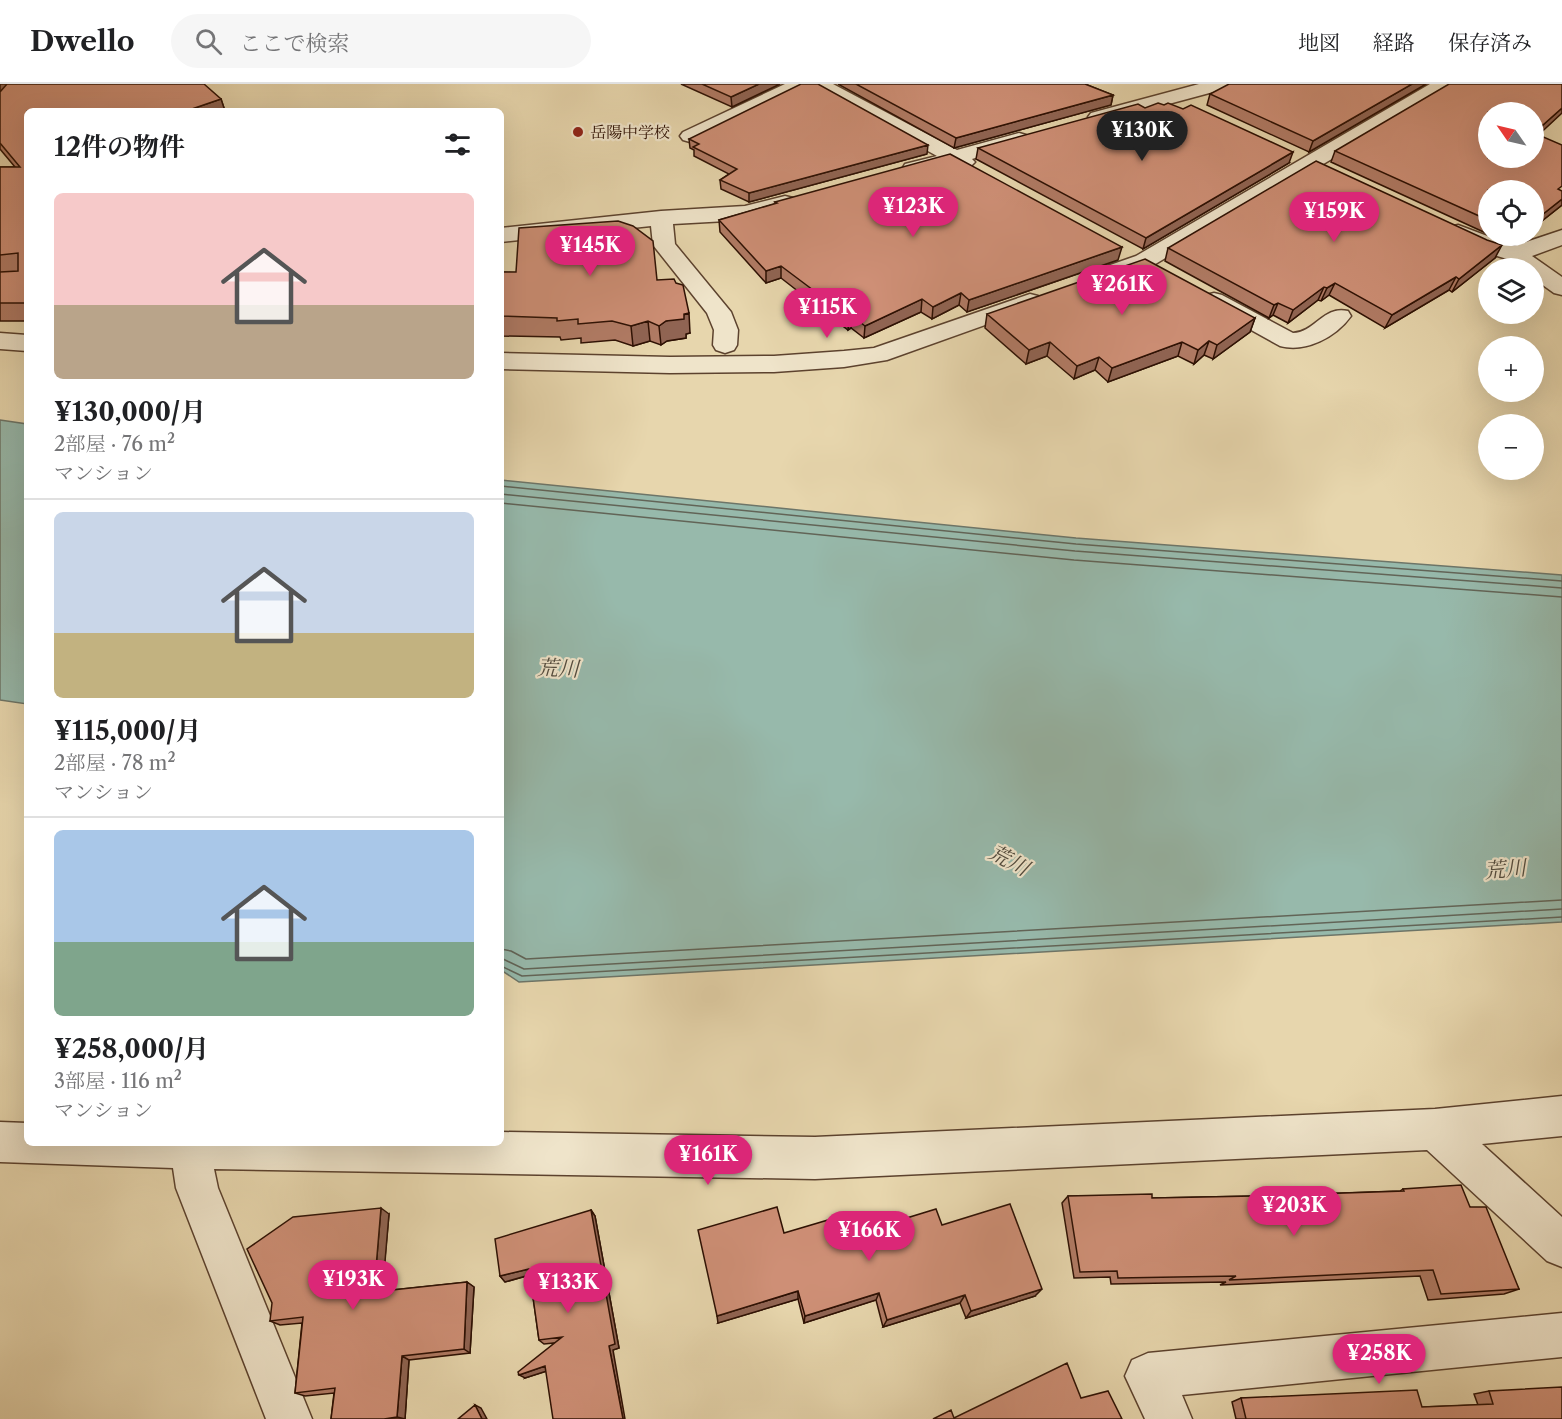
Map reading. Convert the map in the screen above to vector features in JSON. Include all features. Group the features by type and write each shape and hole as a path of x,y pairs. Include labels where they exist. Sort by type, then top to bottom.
{"street":[{"path":"690,136 801,84"},
{"path":"818,84 987,175"},
{"path":"1141,84 1196,110"},
{"path":"1080,122 1221,84"},
{"path":"1087,281 1144,261 1301,159 1444,84"},
{"path":"890,175 1035,134"},
{"path":"1301,159 1332,173"},
{"path":"504,235 661,218 745,213 802,199"},
{"path":"661,218 664,245 719,312 726,330 725,345"},
{"path":"1437,222 1489,246 1515,254 1562,288"},
{"path":"1515,254 1562,237"},
{"path":"1196,290 1289,341 1306,340 1339,316"},
{"path":"504,361 670,365 774,364 878,355 1053,293"},
{"path":"0,341 24,343"},
{"path":"127,1146 815,1158 1436,1130 1562,1116"},
{"path":"1436,1130 1562,1246"},
{"path":"0,1142 24,1143"},
{"path":"190,1148 197,1188 289,1419"},
{"path":"1169,1419 1148,1376 1562,1335"}],"water":[{"path":"0,420 24,424 24,704 0,700"},
{"name":"荒川","path":"504,480 1076,538 1562,575 1562,922 519,982 504,972"}],"building":[{"path":"7,84 204,84 221,99 195,108 24,108 24,303 0,303 0,272 18,271 18,253 0,255 0,167 20,167 0,143 0,92"},
{"path":"702,84 759,84 731,97"},
{"path":"801,84 818,84 928,145 749,193 720,180 737,169 693,147 699,144 689,139"},
{"path":"856,84 1085,84 1113,95 956,138"},
{"path":"1229,84 1412,84 1313,141 1210,94"},
{"path":"1449,84 1562,84 1562,108 1544,124 1544,102 1478,102 1478,168 1544,168 1544,137 1562,145 1562,186 1558,189 1562,191 1562,199 1544,213 1544,180 1478,180 1478,215 1335,151"},
{"path":"1158,103 1164,105 1168,103 1183,109 1191,105 1293,152 1146,238 978,148 1138,104 1145,108"},
{"path":"950,154 1122,247 969,300 961,293 933,307 922,299 865,326 852,316 849,317 781,266 766,271 719,220 777,203 775,202"},
{"path":"1316,161 1478,236 1478,246 1501,246 1486,258 1478,258 1478,264 1459,279 1456,277 1392,315 1335,283 1327,288 1324,287 1293,310 1278,303 1274,305 1168,248"},
{"path":"618,221 633,226 653,241 657,280 674,279 676,283 683,285 689,313 684,314 684,319 666,321 659,326 648,321 631,326 612,321 578,324 578,319 557,321 557,318 504,316 504,272 516,272 519,228"},
{"path":"1145,259 1255,318 1217,345 1209,341 1198,350 1182,342 1112,368 1099,357 1077,366 1050,342 1029,350 987,314"},
{"path":"1461,1185 1470,1207 1486,1207 1519,1289 1441,1294 1433,1270 1229,1280 1236,1276 1118,1278 1117,1271 1080,1272 1068,1196 1152,1194 1152,1198 1254,1196 1404,1191 1403,1189"},
{"path":"1010,1204 1042,1289 971,1311 965,1295 887,1320 879,1293 805,1316 798,1291 717,1316 698,1230 777,1207 784,1233 855,1212 861,1232 936,1209 942,1225"},
{"path":"381,1208 374,1292 467,1282 464,1349 402,1356 397,1417 331,1419 335,1388 295,1393 303,1317 270,1321 272,1303 247,1249 293,1217"},
{"path":"591,1210 615,1344 609,1346 623,1419 553,1419 545,1366 519,1375 518,1372 562,1337 539,1340 529,1269 500,1276 495,1239"},
{"path":"1067,1363 1081,1398 1108,1391 1122,1419 933,1419 951,1410 954,1418"},
{"path":"1562,1387 1562,1419 1246,1419 1241,1398 1417,1390 1422,1407 1493,1404 1489,1391"},
{"path":"475,1405 482,1419 458,1419"}],"place":[{"name":"岳陽中学校","path":"578,132"}]}
